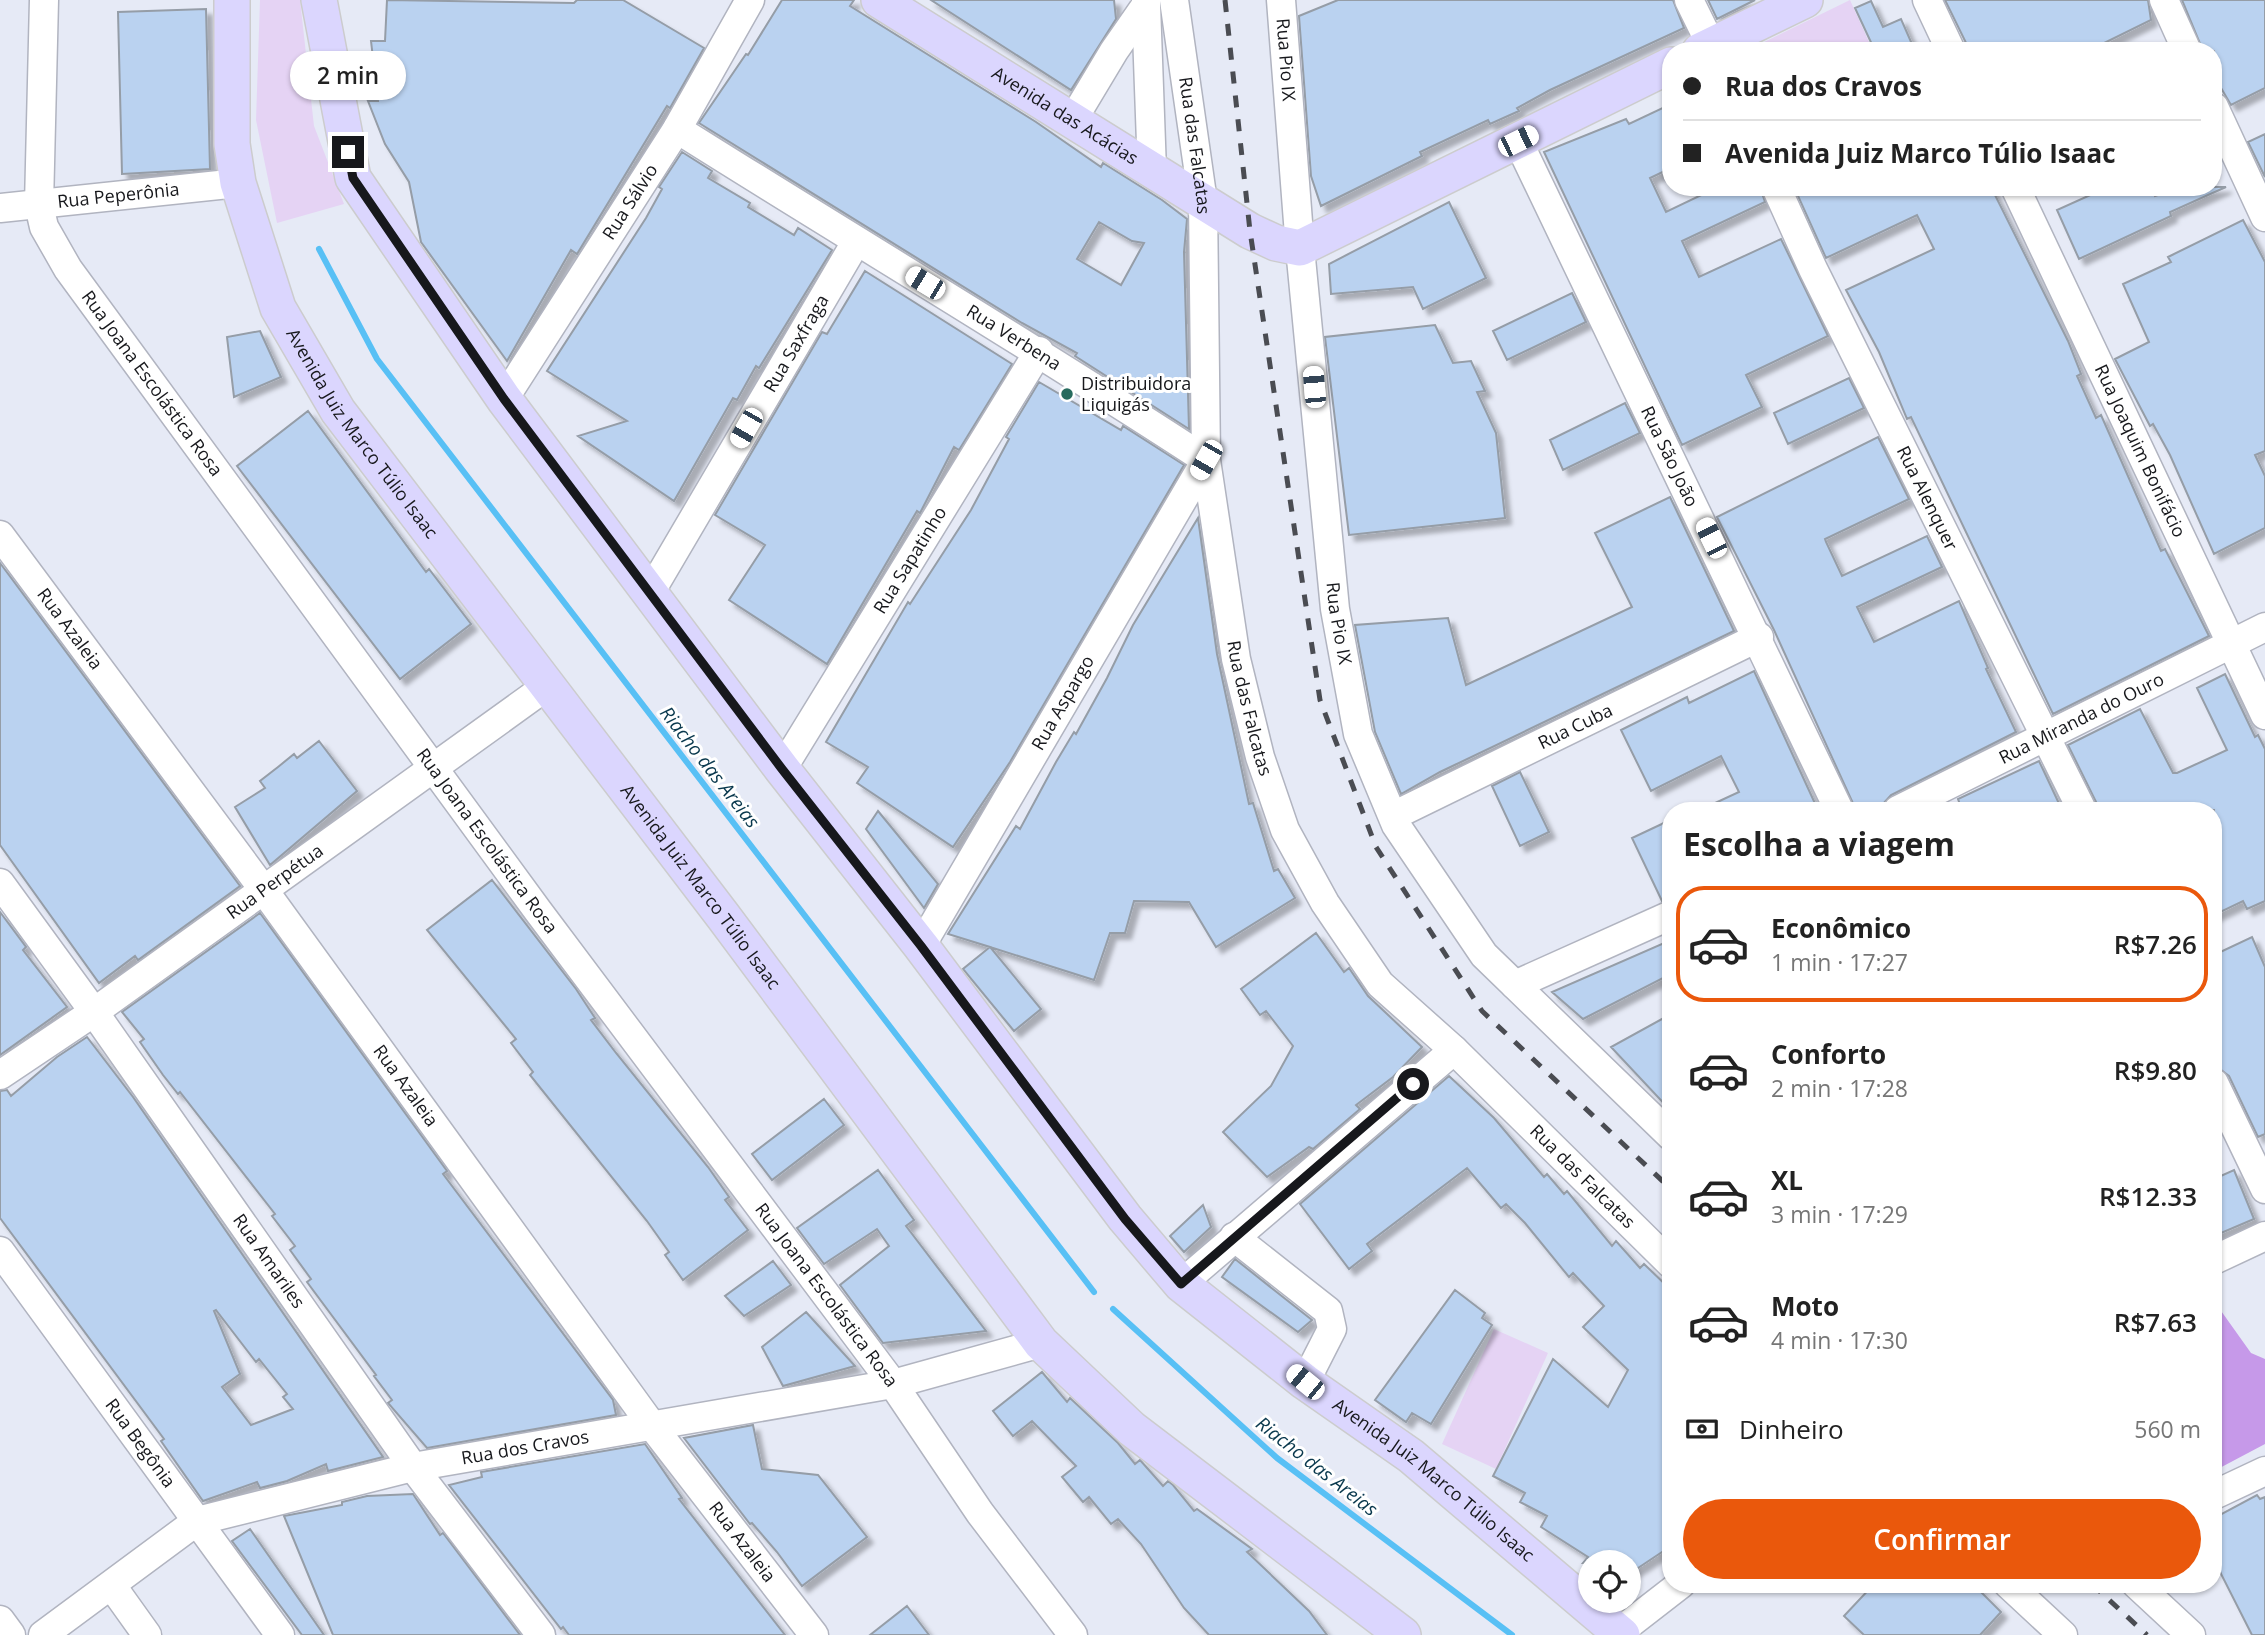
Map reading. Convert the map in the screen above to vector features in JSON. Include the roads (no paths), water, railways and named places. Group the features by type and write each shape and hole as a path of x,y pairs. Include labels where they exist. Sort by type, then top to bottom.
{"main road":[{"name":"Avenida Juiz Marco Túlio Isaac","path":"232,0 232,144 238,183 278,308 338,411 723,916 1041,1343 1132,1429 1402,1635"},
{"name":"Avenida Juiz Marco Túlio Isaac","path":"319,0 353,178 504,399 651,591 782,769 921,946 1125,1219 1181,1284 1305,1382 1411,1455 1620,1634"},
{"name":"Avenida das Acácias","path":"879,0 1250,231 1276,243 1300,248"},
{"path":"1723,42 1805,0"},
{"path":"1300,248 1662,69"}],"street":[{"name":"Rua Joana Escolástica Rosa","path":"44,0 38,205 44,227 68,269 433,768 893,1384 980,1513 1073,1635"},
{"name":"Rua Sálvio","path":"504,399 677,129 750,0"},
{"name":"Rua das Falcatas","path":"1174,0 1203,202 1206,460 1236,659 1260,757 1285,830 1325,903 1380,984 1454,1050 1662,1255"},
{"path":"1689,0 1706,42"},
{"path":"1927,0 1947,42"},
{"path":"2164,0 2183,42"},
{"name":"Rua Pio IX","path":"1283,1 1300,248 1335,609 1358,734 1393,816 1433,881 1484,955 1662,1127"},
{"path":"1072,121 1146,2"},
{"path":"1146,2 1152,171"},
{"path":"2222,124 2265,217"},
{"name":"Rua Verbena","path":"677,129 856,242 1039,351 1206,460"},
{"name":"Rua São João","path":"1518,141 1759,637 1835,802"},
{"name":"Rua Peperônia","path":"0,208 238,183"},
{"name":"Rua Alenquer","path":"1780,196 1813,269 2078,802"},
{"name":"Rua Joaquim Bonifácio","path":"2019,196 2265,715"},
{"name":"Rua Saxfraga","path":"651,591 856,242"},
{"name":"Rua Sapatinho","path":"782,769 1039,351"},
{"name":"Rua Aspargo","path":"921,946 1206,460"},
{"name":"Rua Azaleia","path":"0,535 263,889 653,1427 814,1635"},
{"name":"Rua Miranda do Ouro","path":"1913,802 2045,734 2265,627"},
{"name":"Rua Cuba","path":"1393,816 1759,637"},
{"name":"Rua Perpétua","path":"0,1075 94,1012 547,686"},
{"name":"Rua Amariles","path":"0,883 94,1012 412,1467 541,1635"},
{"path":"1515,985 1662,919"},
{"path":"1181,1284 1454,1050"},
{"path":"2222,1100 2265,1189"},
{"path":"2222,1256 2265,1236"},
{"path":"1234,1237 1328,1311 1332,1329 1305,1382"},
{"name":"Rua Begônia","path":"0,1251 281,1635"},
{"name":"Rua dos Cravos","path":"43,1635 197,1521 412,1467 893,1384 1041,1343"},
{"path":"2222,1491 2265,1471"},
{"path":"112,1586 147,1635"},
{"path":"1620,1634 1670,1593"},
{"path":"2018,1593 2063,1635"},
{"path":"2146,1593 2191,1635"},
{"path":"0,1620 11,1635"}],"waterway":[{"name":"Riacho das Areias","path":"319,249 377,359 1094,1292"},
{"name":"Riacho das Areias","path":"1113,1309 1277,1458 1512,1635"}],"railway":[{"path":"1225,0 1250,231 1320,700 1376,847 1482,1011 1662,1181"},
{"path":"2102,1593 2147,1635"}],"place":[{"name":"Distribuidora Liquigás","path":"1067,394"}]}
